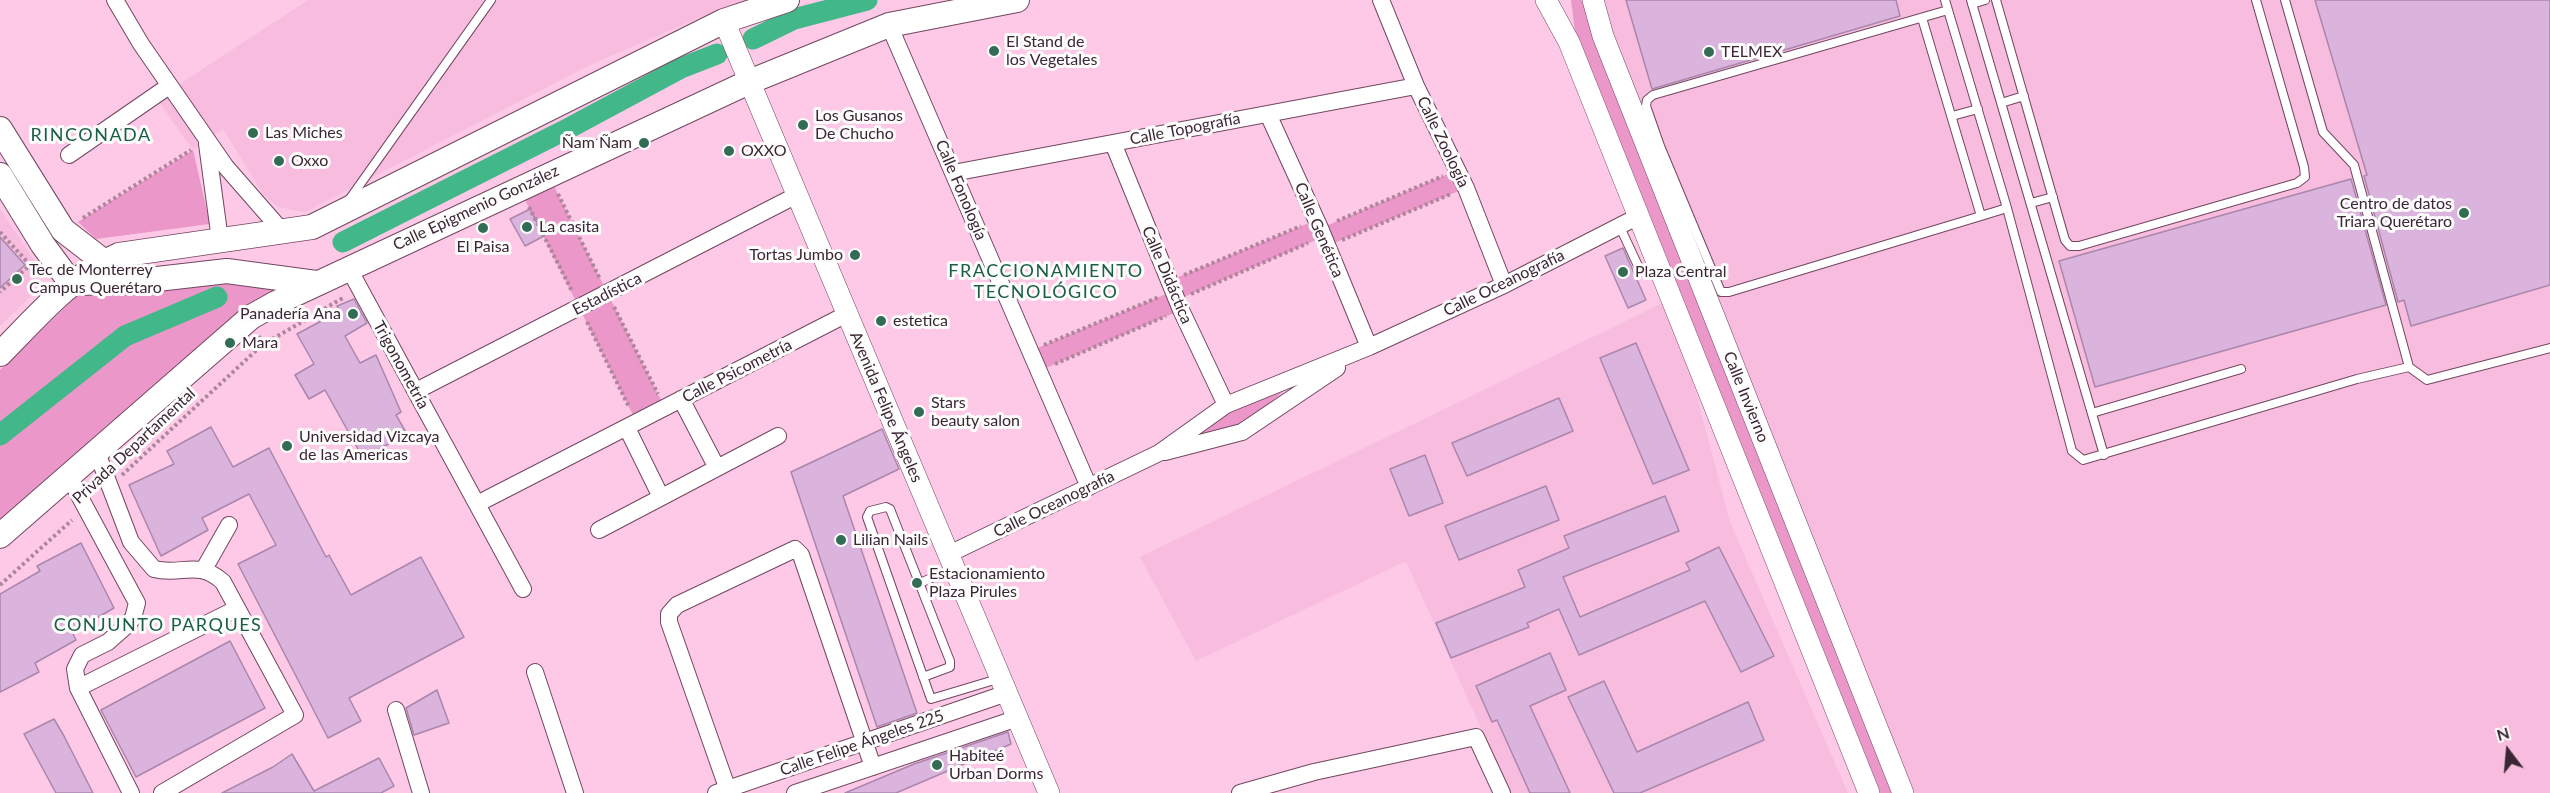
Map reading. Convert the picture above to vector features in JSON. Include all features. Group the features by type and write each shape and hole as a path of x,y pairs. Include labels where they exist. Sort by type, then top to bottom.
{"main road":[{"path":"0,354 71,283 103,261 119,255 312,227 724,21 787,0"},
{"name":"Calle Epigmenio González","path":"0,536 251,317 333,275 749,82 889,25 1017,0"},
{"path":"0,129 63,230 103,261"},
{"path":"0,175 43,245 71,283"},
{"path":"71,283 131,282 227,271 333,275"}],"street":[{"path":"115,0 169,86 226,167 282,231"},
{"name":"Calle Zoología","path":"1381,0 1416,86 1466,188 1504,285"},
{"path":"1546,0 1569,42"},
{"path":"1563,0 1569,42"},
{"name":"Calle Invierno","path":"1593,0 1603,36 1903,793"},
{"name":"Avenida Felipe Ángeles","path":"724,21 1049,793"},
{"name":"Calle Fonología","path":"889,25 1089,487"},
{"name":"Calle Invierno","path":"1569,42 1591,98 1628,221 1869,793"},
{"path":"69,155 169,86"},
{"name":"Calle Topografía","path":"953,173 1416,86"},
{"name":"Calle Genética","path":"1268,114 1322,233 1369,346"},
{"path":"207,140 220,240"},
{"name":"Calle Didáctica","path":"1113,143 1175,295 1226,405"},
{"name":"Estadística","path":"416,391 797,195"},
{"name":"Calle Oceanografía","path":"951,561 1089,487 1159,453 1226,405 1369,346 1504,285 1628,221"},
{"name":"Trigonometría","path":"333,275 416,391 524,589"},
{"name":"Calle Psicometría","path":"477,504 847,314"},
{"name":"Calle Oceanografía","path":"1159,453 1242,432 1369,346"},
{"path":"681,399 717,468"},
{"path":"632,425 661,497"},
{"path":"599,530 778,436"},
{"path":"96,450 130,542 154,569 204,569 212,572 223,582 295,715 162,793"},
{"path":"68,475 136,603 133,618 108,642 82,655 75,669 78,688 131,793"},
{"path":"204,569 229,525"},
{"path":"110,554 130,542"},
{"path":"724,792 669,622 669,614 677,605 795,549 801,555 873,767"},
{"path":"78,688 236,609"},
{"path":"535,672 575,793"},
{"name":"Calle Felipe Ángeles 225","path":"724,792 866,742 1004,686"},
{"path":"396,710 421,793"},
{"name":"Calle Felipe Ángeles 225","path":"795,793 1018,718"},
{"path":"1240,793 1314,772 1476,737 1502,793"}],"lane":[{"path":"339,213 491,0"},
{"path":"1946,0 2007,208 2072,451 2083,460 2357,379 2409,367"},
{"path":"1985,0 1972,2 2104,455"},
{"path":"1996,0 2065,240 2070,246 2079,246 2297,183 2305,177 2304,166 2256,0"},
{"path":"2285,0 2323,132 2354,165 2409,367 2427,380 2550,348"},
{"path":"1948,10 1653,95 1647,100 1646,106 1660,146 1721,292 1729,292 2007,208"},
{"path":"1922,18 1981,216"},
{"path":"2001,103 2024,96"},
{"path":"1952,117 1978,109"},
{"path":"2031,203 2053,197"},
{"path":"1628,221 1640,270"},
{"path":"2092,413 2241,369"},
{"path":"923,677 946,670 951,667 950,661 890,509 886,507 870,511 867,517 923,677 931,699 1004,686"},
{"path":"918,584 951,561"}],"path":[{"path":"63,230 207,140"},
{"path":"1030,351 1175,295 1322,233 1457,170"},
{"path":"549,174 665,408"},
{"path":"519,188 580,307 632,425"},
{"path":"1039,370 1175,295 1322,233 1466,188"},
{"path":"0,232 30,265 0,292"},
{"name":"Privada Departamental","path":"109,486 261,345 344,300 333,275"},
{"path":"251,317 261,345"},
{"name":"Privada Departamental","path":"0,585 85,507"}],"shaded area":[{"path":"308,0 749,0 698,18 590,65 305,212 278,207 263,194 223,129 193,150 157,99"},
{"path":"1571,0 1592,0 1897,793 1879,793 1576,40"},
{"path":"1593,0 2550,0 2550,793 1903,793"},
{"path":"193,150 210,224 96,239 78,222"},
{"path":"1457,170 1466,188 1327,246 1323,237 1177,300 1181,310 1039,371 1030,351 1173,291 1169,281 1316,220 1321,228"},
{"path":"548,174 665,408 637,423 519,188"},
{"name":"Tec de Monterrey Campus Querétaro","path":"0,209 36,263 32,295 0,326"},
{"path":"218,283 281,288 197,348 0,524 0,370 80,293"},
{"path":"1671,299 1730,522 1848,793 1510,793 1406,561 1196,661 1140,557"},
{"path":"1283,392 1242,427 1184,441 1226,406"}],"building":[{"name":"TELMEX","path":"1626,0 1896,0 1900,16 1652,89"},
{"name":"Centro de datos Triara Querétaro","path":"2315,0 2550,0 2550,285 2411,326 2404,300 2398,302 2364,176 2367,175"},
{"path":"2351,179 2386,305 2095,387 2059,261"},
{"name":"La casita","path":"530,209 544,236 525,246 510,219"},
{"path":"0,237 25,265 0,288"},
{"name":"Plaza Central","path":"1623,248 1646,300 1628,308 1605,256"},
{"path":"354,299 367,323 345,336 360,363 376,355 401,412 396,415 407,434 363,458 325,390 309,399 295,375 314,364 297,334 340,311 337,306"},
{"path":"1636,343 1689,470 1653,484 1600,358"},
{"path":"1559,398 1573,431 1467,476 1452,443"},
{"path":"211,427 233,467 269,448 326,557 329,555 351,595 421,557 464,637 349,698 361,721 328,738 238,564 276,545 249,494 202,518 208,530 161,556 129,485 174,464 167,451"},
{"path":"882,429 899,469 843,496 917,713 877,727 791,472"},
{"path":"1425,455 1443,503 1409,516 1390,469"},
{"path":"1546,486 1559,520 1459,560 1445,526"},
{"path":"1665,496 1679,531 1563,577 1580,617 1690,570 1686,563 1719,547 1774,656 1741,672 1705,601 1579,655 1559,609 1527,623 1529,627 1451,658 1436,623 1525,587 1518,570 1569,548 1564,536"},
{"path":"81,543 114,608 72,632 76,640 35,663 39,672 0,692 0,594 40,571 37,566"},
{"path":"230,641 265,708 136,777 101,710"},
{"path":"1550,653 1566,690 1530,706 1570,793 1530,793 1497,720 1492,722 1476,686"},
{"path":"1604,681 1637,752 1748,702 1764,740 1640,793 1614,793 1568,697"},
{"path":"437,690 449,723 414,735 406,708"},
{"path":"54,719 93,793 56,793 24,734"},
{"name":"Habiteé Urban Dorms","path":"1008,732 1011,744 896,793 845,793 914,764"},
{"path":"292,754 314,791 379,758 394,786 381,793 222,793 273,767"}],"waterway":[{"path":"753,39 794,19 867,0"},
{"path":"343,242 571,127 681,68 717,54"},
{"path":"0,435 125,336 217,297"}],"place":[{"name":"El Stand de los Vegetales","path":"994,51"},
{"name":"TELMEX","path":"1709,52"},
{"name":"Los Gusanos De Chucho","path":"803,125"},
{"name":"Las Miches","path":"253,133"},
{"name":"Ñam Ñam","path":"644,143"},
{"name":"OXXO","path":"729,151"},
{"name":"Oxxo","path":"279,161"},
{"name":"Centro de datos Triara Querétaro","path":"2464,213"},
{"name":"La casita","path":"527,227"},
{"name":"El Paisa","path":"483,228"},
{"name":"Tortas Jumbo","path":"855,255"},
{"name":"Plaza Central","path":"1623,272"},
{"name":"Tec de Monterrey Campus Querétaro","path":"17,279"},
{"name":"Panadería Ana","path":"353,314"},
{"name":"estetica","path":"881,321"},
{"name":"Mara","path":"230,343"},
{"name":"Stars beauty salon","path":"919,412"},
{"name":"Universidad Vizcaya de las Americas","path":"287,446"},
{"name":"Lilian Nails","path":"841,540"},
{"name":"Estacionamiento Plaza Pirules","path":"917,583"},
{"name":"Habiteé Urban Dorms","path":"937,765"}],"district":[{"name":"RINCONADA","path":"91,135"},
{"name":"FRACCIONAMIENTO TECNOLÓGICO","path":"1046,281"},
{"name":"CONJUNTO PARQUES","path":"158,625"}]}
